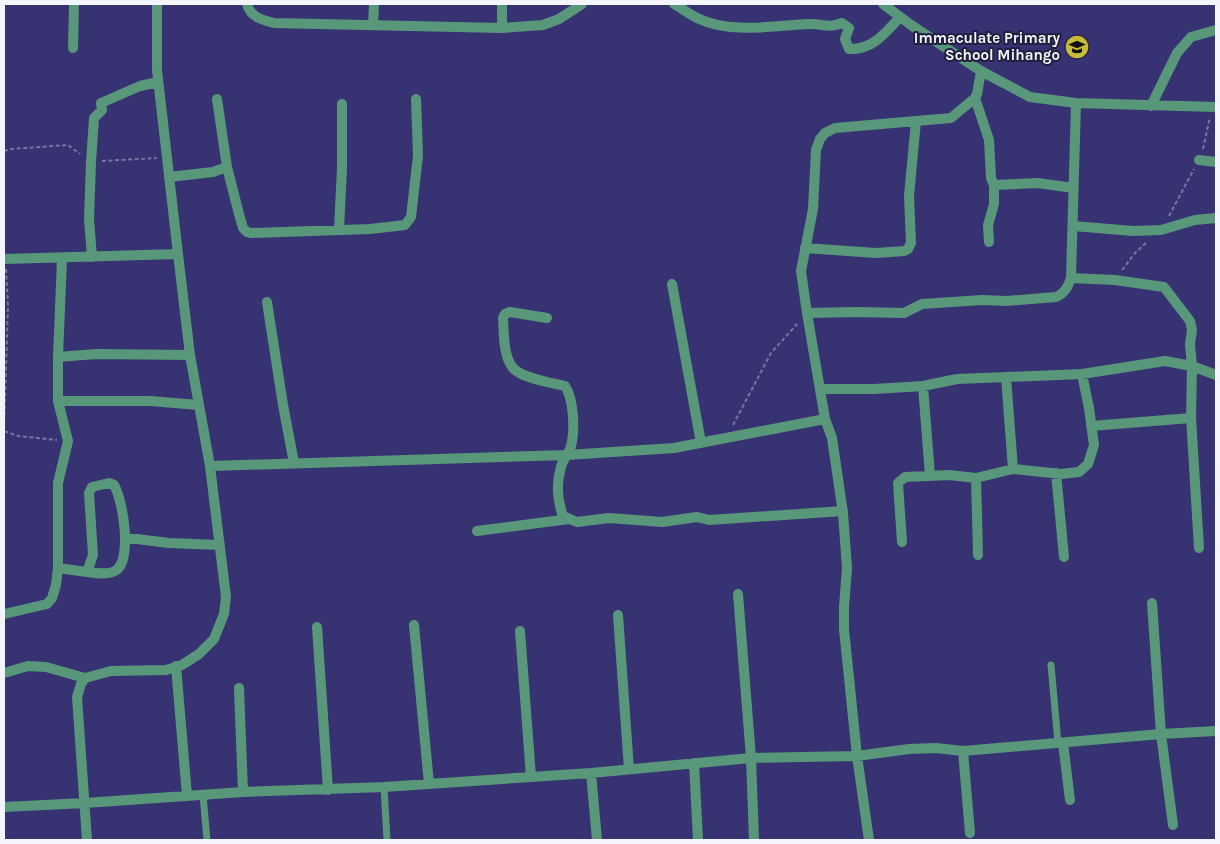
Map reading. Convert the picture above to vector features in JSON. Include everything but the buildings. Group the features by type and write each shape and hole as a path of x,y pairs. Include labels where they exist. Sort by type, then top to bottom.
{"street":[{"path":"73,48 74,4"},
{"path":"4,673 28,666 46,667 85,678 111,671 166,670 199,654 214,639 224,614 226,597 220,545 210,466 190,355 158,82 157,4"},
{"path":"248,4 249,10 259,19 274,23 502,28 543,25 582,4"},
{"path":"373,25 374,4"},
{"path":"502,4 502,28"},
{"path":"674,4 698,18 717,24 744,28 814,24 832,27 842,23 849,28 845,39 849,49 865,48 882,36 900,17"},
{"path":"883,4 981,71 1030,97 1076,103 1214,106"},
{"path":"1151,106 1177,53 1191,37 1216,30"},
{"path":"869,840 857,756 844,630 847,568 843,511 832,438 825,419 801,271 813,209 816,150 820,138 835,128 950,118 975,98 981,71"},
{"path":"92,258 89,220 90,162 94,118 102,110 101,103 140,86 158,82"},
{"path":"975,98 989,140 991,178 994,185 994,204 988,225 989,242"},
{"path":"216,99 227,167 243,228 246,232 252,233 399,227 405,225 410,220 418,156 416,99"},
{"path":"808,313 904,313 922,304 982,300 1007,301 1062,295 1068,288 1071,278 1076,103"},
{"path":"338,230 342,168 342,104"},
{"path":"806,248 876,253 908,249 911,243 909,196 916,121"},
{"path":"1200,160 1216,162"},
{"path":"169,177 213,172 227,167"},
{"path":"994,185 1038,183 1073,188"},
{"path":"1072,226 1132,231 1161,230 1195,220 1216,218"},
{"path":"5,259 62,259 178,254"},
{"path":"4,614 47,604 52,598 58,568 58,483 68,441 58,400 62,259"},
{"path":"1071,278 1115,280 1164,287 1190,321 1192,330 1190,344 1192,366 1191,418 1200,548"},
{"path":"672,284 701,443"},
{"path":"267,302 294,463"},
{"path":"547,318 510,312 505,314 503,318 507,354 514,369 521,374 565,386 568,391 573,424 571,446 561,465 557,488 563,516 577,522 609,518 662,522 697,518 709,520 843,511"},
{"path":"58,357 96,354 190,355"},
{"path":"821,389 874,389 924,386 957,379 1082,374 1165,361 1192,366 1216,375"},
{"path":"902,542 898,483 905,477 949,475 976,478 1012,469 1056,473 1079,472 1088,464 1094,445 1082,374"},
{"path":"1006,377 1012,469"},
{"path":"924,386 930,476"},
{"path":"58,400 150,401 199,406"},
{"path":"1091,426 1191,418"},
{"path":"210,466 567,454 674,448 825,419"},
{"path":"1056,473 1064,557"},
{"path":"976,478 978,555"},
{"path":"58,568 87,572 107,573 117,569 123,557 126,539 123,534 122,509 114,485 109,483 92,487 89,493 93,554 87,572"},
{"path":"477,531 569,519"},
{"path":"126,539 220,545"},
{"path":"738,594 751,758 754,840"},
{"path":"1152,603 1161,734 1173,825"},
{"path":"618,615 629,769"},
{"path":"414,625 428,784"},
{"path":"317,627 328,790"},
{"path":"520,631 530,777"},
{"path":"176,666 187,796"},
{"path":"85,678 77,697 87,840"},
{"path":"239,688 243,792"},
{"path":"4,807 243,792 384,787 591,773 751,758 857,756 918,748 963,751 1216,731"},
{"path":"1060,743 1070,800"},
{"path":"963,751 970,833"},
{"path":"694,763 698,840"},
{"path":"591,773 597,840"}],"lane":[{"path":"1051,665 1060,743"},
{"path":"384,787 387,840"},
{"path":"203,795 207,840"}],"path":[{"path":"1115,280 1135,253 1161,230 1200,160 1214,106"},
{"path":"5,259 8,306 4,430 18,436 68,441"},
{"path":"726,438 771,353 808,313"}],"place":[{"name":"Immaculate Primary School Mihango","path":"1077,47"}]}
